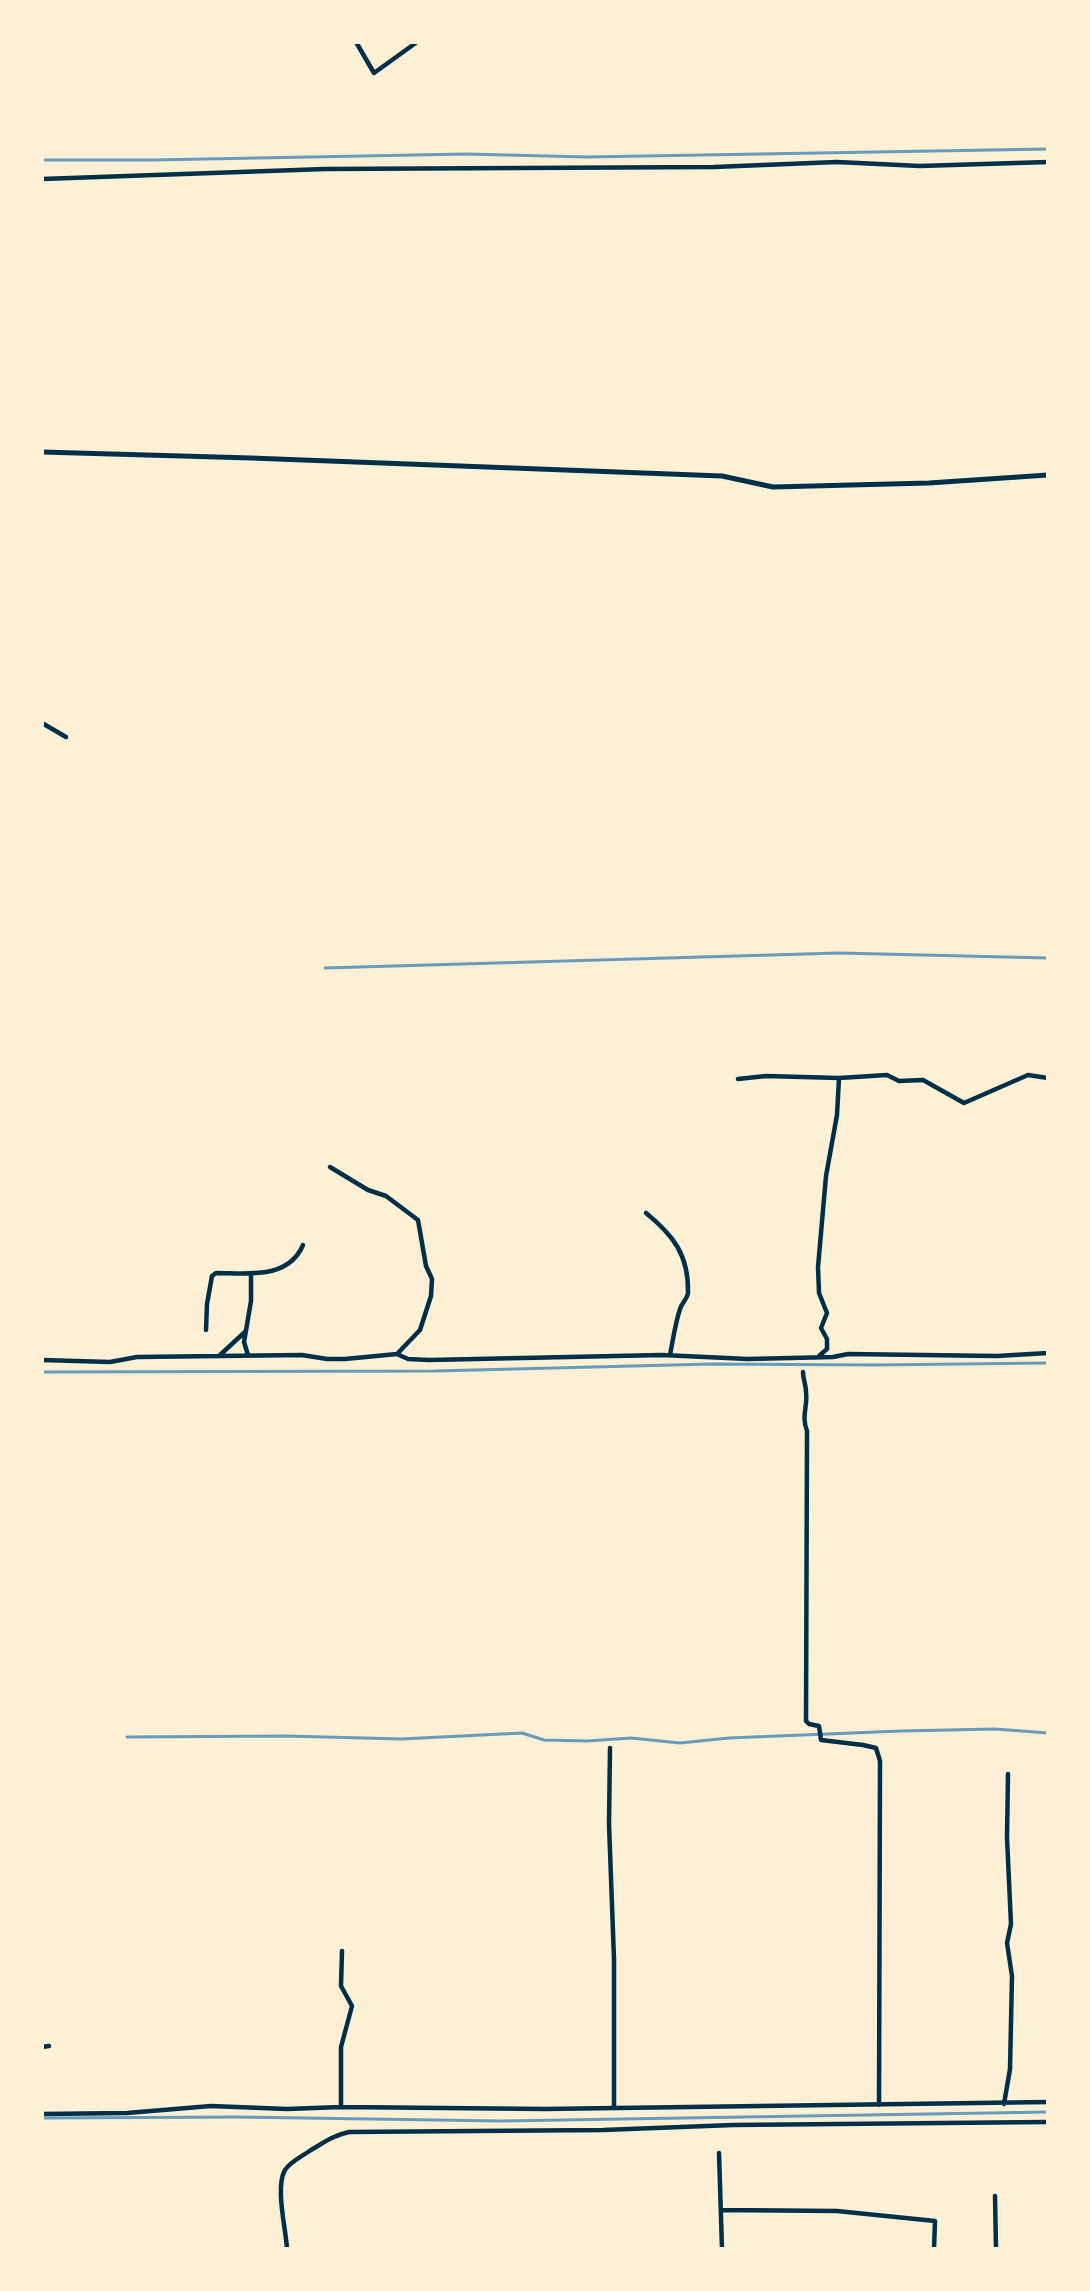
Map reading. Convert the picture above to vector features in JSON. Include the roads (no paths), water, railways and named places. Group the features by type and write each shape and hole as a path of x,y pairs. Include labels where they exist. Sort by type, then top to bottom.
{"street":[{"path":"356,42 374,73 417,42"},
{"path":"42,179 325,170 714,167 837,162 920,166 1048,162"},
{"path":"42,452 722,476 773,487 930,483 1048,475"},
{"path":"42,723 66,737"},
{"path":"738,1079 766,1076 839,1078 886,1076 899,1081 923,1080 964,1102 1028,1075 1048,1078"},
{"path":"819,1356 827,1349 827,1339 821,1328 827,1313 819,1293 818,1267 824,1193 837,1115 839,1078"},
{"path":"330,1167 368,1190 386,1196 418,1220 426,1266 432,1279 431,1296 420,1330 397,1354"},
{"path":"646,1213 663,1227 683,1256 688,1293 681,1306 670,1355"},
{"path":"206,1330 207,1304 213,1276 216,1273 251,1275 287,1265 299,1255 303,1245"},
{"path":"248,1355 244,1342 251,1301 251,1275"},
{"path":"220,1355 248,1329"},
{"path":"42,1360 111,1362 138,1357 220,1355 302,1355 345,1359 397,1354 408,1359 429,1360 670,1355 748,1359 833,1357 848,1353 998,1356 1048,1353"},
{"path":"803,1372 803,1382 807,1392 803,1422 807,1431 806,1721 819,1726 821,1740 863,1744 876,1748 880,1761 879,2105"},
{"path":"610,1748 609,1824 614,1959 614,2108"},
{"path":"1004,2104 1010,2069 1012,1976 1007,1943 1011,1924 1008,1774"},
{"path":"341,2107 341,2047 352,2006 341,1986 342,1951"},
{"path":"42,2047 49,2046"},
{"path":"42,2114 127,2113 211,2106 287,2109 341,2107 491,2109 1048,2102"},
{"path":"287,2249 282,2201 282,2180 285,2170 317,2146 338,2134 349,2132 1048,2122"},
{"path":"719,2153 722,2249"},
{"path":"995,2196 996,2249"},
{"path":"721,2210 837,2211 935,2221 934,2249"}],"waterway":[{"path":"42,160 466,154 587,157 1048,149"},
{"path":"325,968 839,953 1048,958"},
{"path":"42,1372 435,1371 711,1364 1048,1363"},
{"path":"127,1737 287,1736 401,1739 522,1733 544,1740 587,1741 631,1738 680,1743 729,1738 901,1731 995,1729 1048,1733"},
{"path":"42,2118 239,2117 501,2121 1048,2112"}]}
